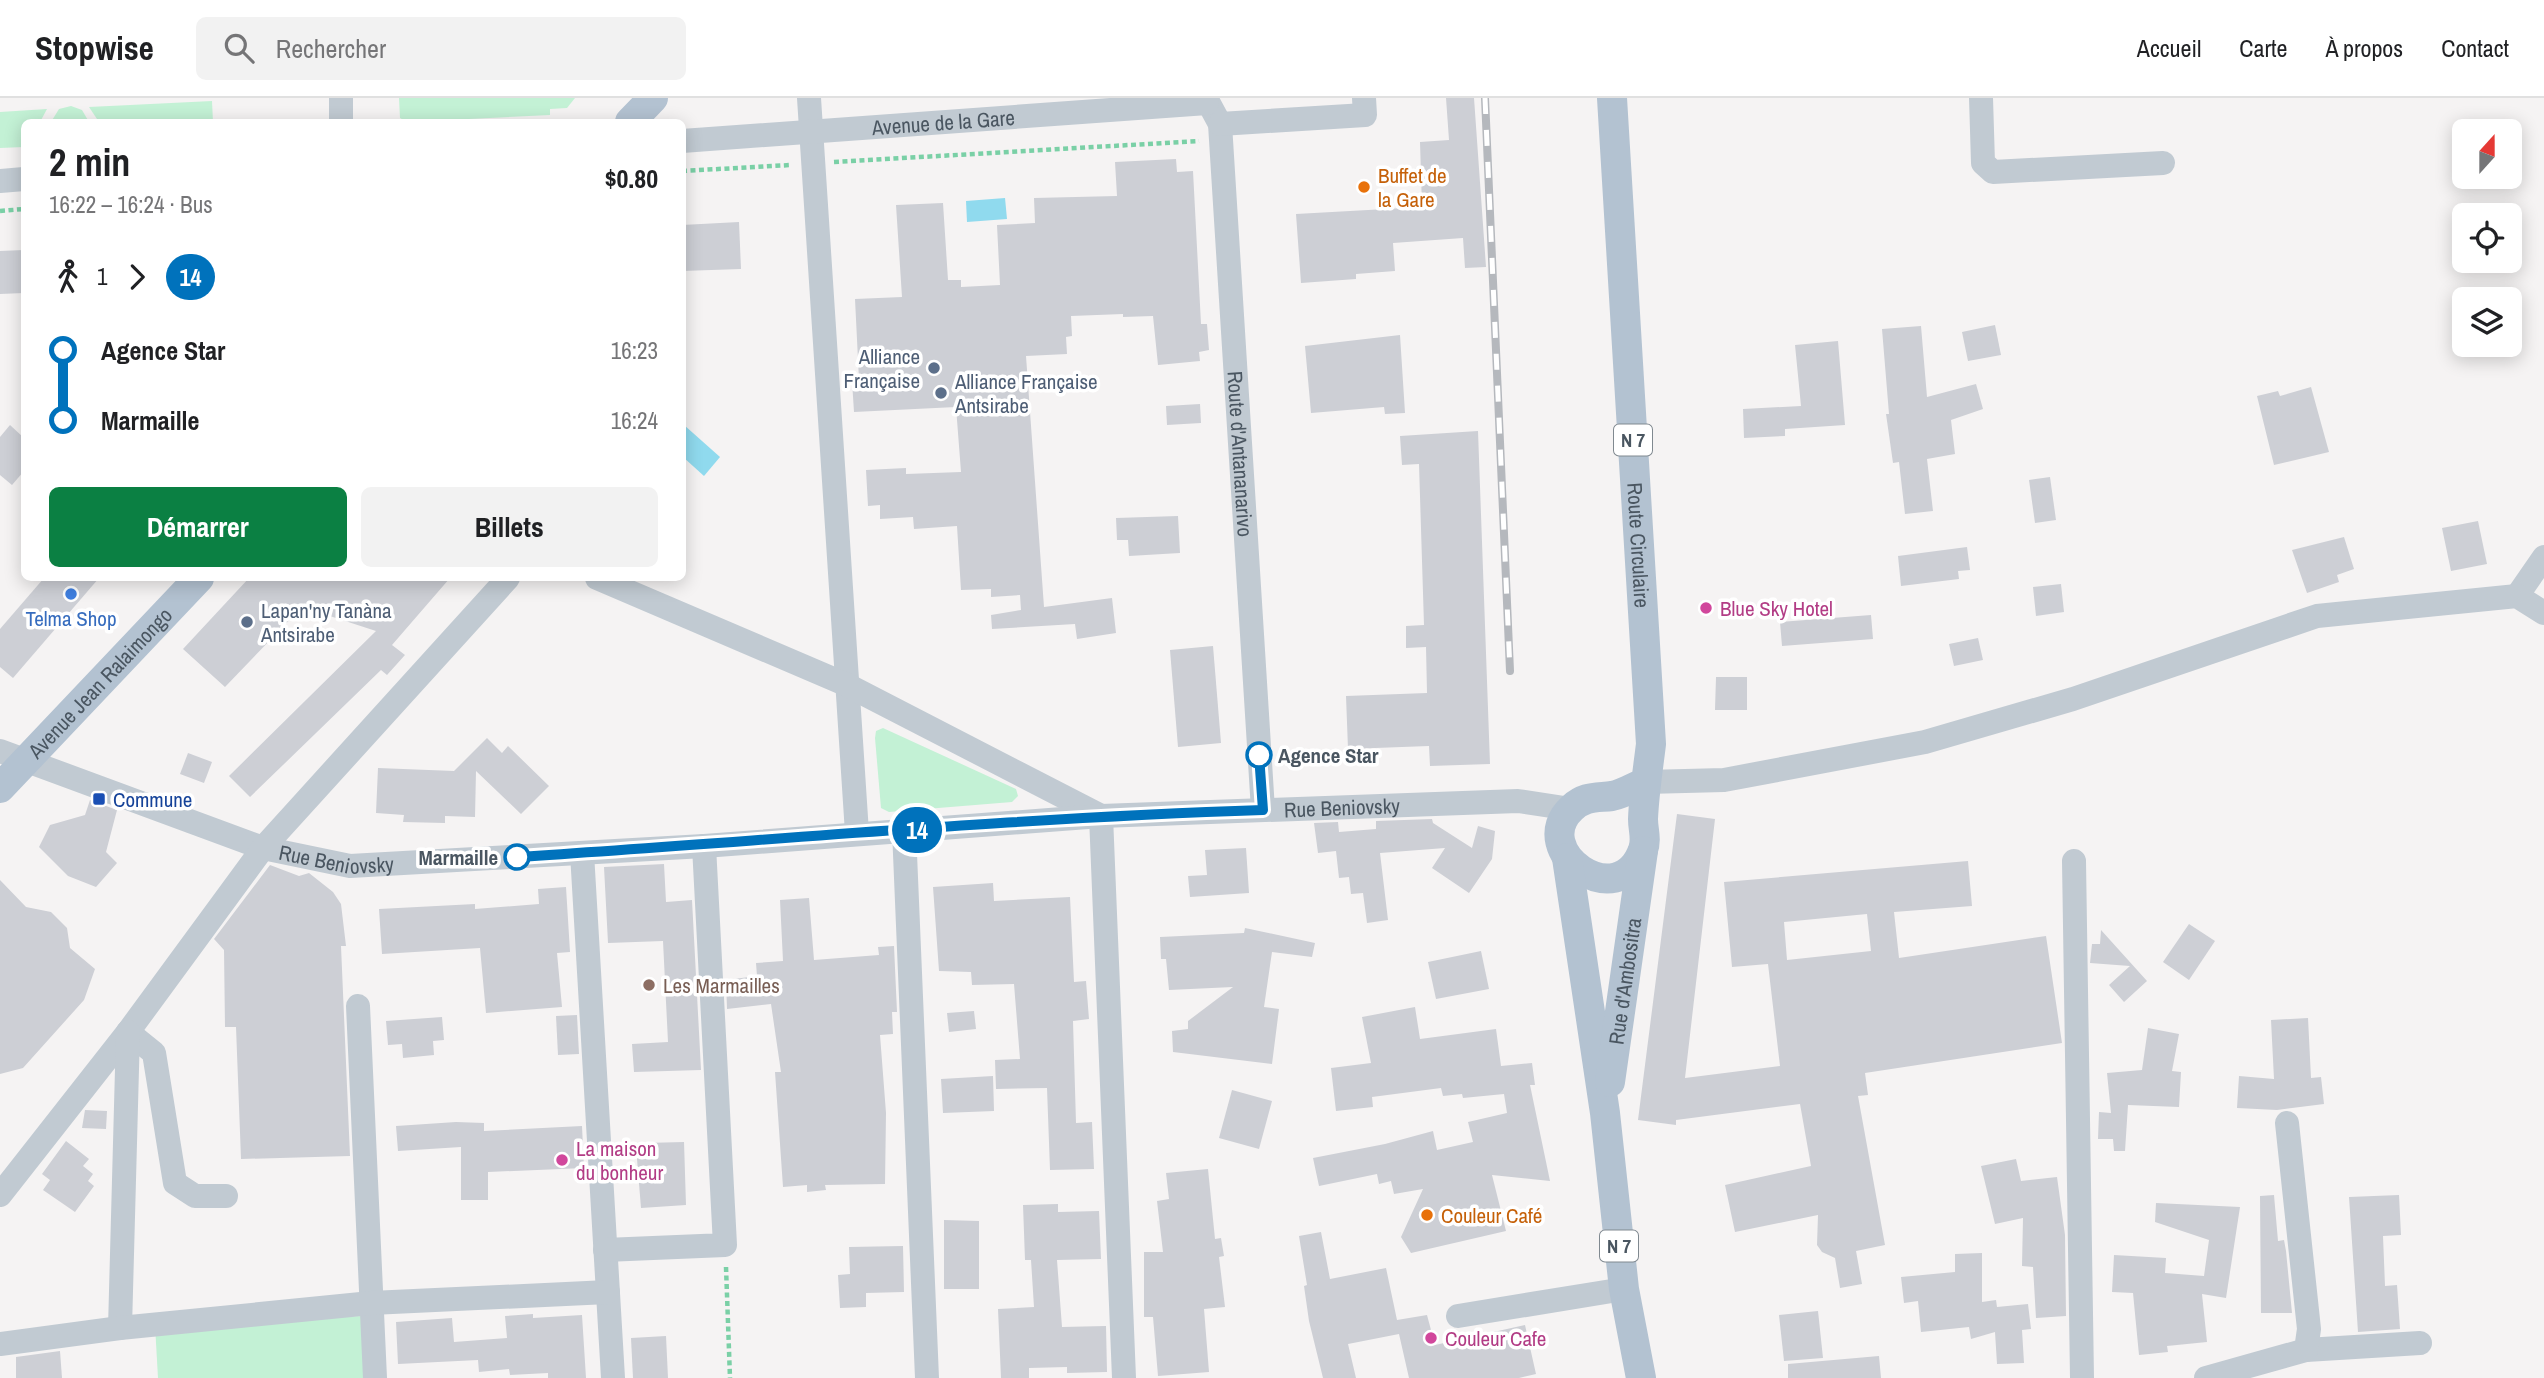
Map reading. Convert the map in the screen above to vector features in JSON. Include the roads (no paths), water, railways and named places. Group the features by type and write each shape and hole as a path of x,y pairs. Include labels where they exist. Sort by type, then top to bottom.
{"main road":[{"path":"633,119 653,98"},
{"name":"Route Circulaire","path":"1612,98 1651,744 1646,782"},
{"name":"Avenue Jean Ralaimongo","path":"0,788 13,756 197,581"},
{"path":"1571,809 1590,796 1614,796 1646,782"},
{"name":"N 7","path":"1643,836 1646,782"},
{"path":"1567,858 1580,872 1597,879 1616,877 1633,867 1643,836 1631,805 1614,796"},
{"name":"N 7","path":"1567,858 1561,842 1562,824 1571,809"},
{"name":"Rue d'Ambositra","path":"1605,1113 1643,836"},
{"name":"Rue d'Ambositra","path":"1567,858 1605,1113 1624,1289 1641,1378"}],"street":[{"path":"341,98 341,119"},
{"path":"809,98 811,164 857,834"},
{"path":"1221,132 1365,115 1364,98"},
{"path":"1981,98 1983,163 1993,172 2163,163"},
{"name":"Avenue de la Gare","path":"686,141 1206,101"},
{"name":"Route d'Antananarivo","path":"1206,101 1221,132 1263,810"},
{"path":"0,181 21,179"},
{"path":"2517,596 2544,557"},
{"path":"0,1195 128,1032 263,848 505,581"},
{"path":"604,581 845,684 1101,816 1124,1378"},
{"path":"1646,782 1724,780 1926,742 2073,699 2317,617 2517,596 2544,613"},
{"name":"Rue Beniovsky","path":"13,756 263,848 350,866 704,846 1101,816 1518,801 1571,809"},
{"path":"904,831 928,1378"},
{"path":"605,1250 725,1245 704,846"},
{"path":"582,853 613,1378"},
{"path":"2074,861 2082,1378"},
{"path":"358,1006 375,1378"},
{"path":"128,1032 154,1053 175,1183 195,1196 226,1196"},
{"path":"120,1328 128,1032"},
{"path":"2287,1123 2309,1329 2306,1350"},
{"path":"1458,1316 1624,1289"},
{"path":"0,1345 120,1328 371,1303 608,1292"},
{"path":"2206,1378 2306,1350 2420,1343"}],"water":[{"path":"1005,198 1007,219 967,222 966,201"},
{"path":"686,427 720,457 704,476 686,460"}],"railway":[{"path":"1485,98 1510,671"}],"place":[{"name":"Buffet de la Gare","path":"1364,187"},
{"name":"Alliance Française","path":"934,368"},
{"name":"Alliance Française Antsirabe","path":"941,393"},
{"name":"Telma Shop","path":"71,594"},
{"name":"Blue Sky Hotel","path":"1706,608"},
{"name":"Lapan'ny Tanàna Antsirabe","path":"247,622"},
{"name":"Agence Star","path":"1259,755"},
{"name":"Commune","path":"99,799"},
{"name":"Marmaille","path":"517,857"},
{"name":"Les Marmailles","path":"649,985"},
{"name":"La maison du bonheur","path":"562,1160"},
{"name":"Couleur Café","path":"1427,1215"},
{"name":"Couleur Cafe","path":"1431,1338"}]}
